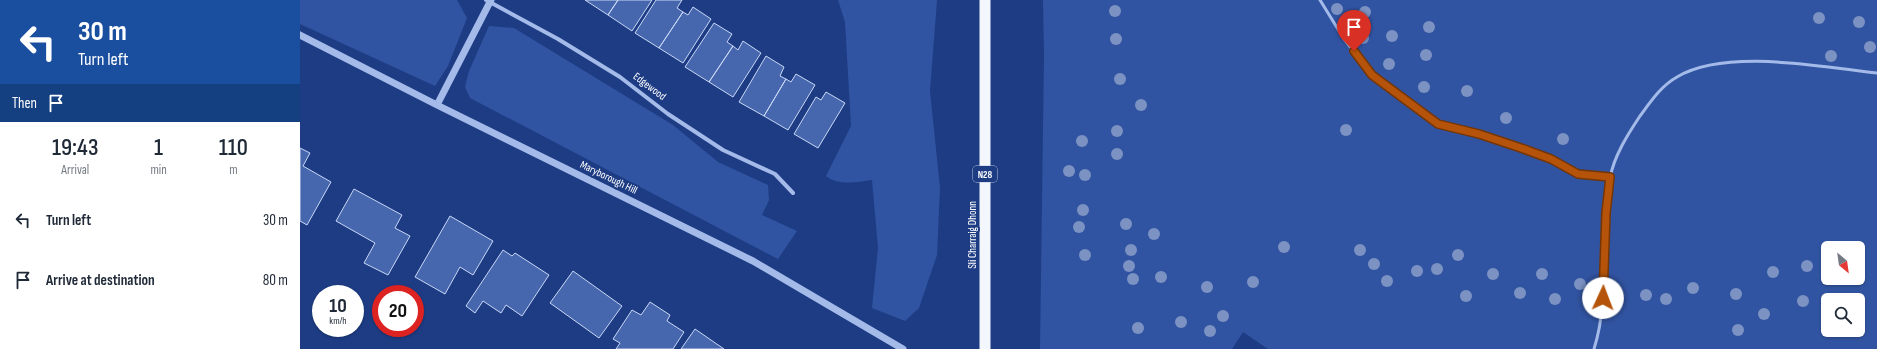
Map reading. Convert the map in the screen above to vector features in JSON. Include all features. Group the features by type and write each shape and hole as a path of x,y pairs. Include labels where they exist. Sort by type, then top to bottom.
{"highway":[{"name":"Sli Charraig Dhonn","path":"985,0 985,349"}],"street":[{"path":"437,105 489,1"},
{"name":"Edgewood","path":"489,1 558,39 620,77 668,114 723,150 775,174 793,193"},
{"name":"Maryborough Hill","path":"300,35 437,105 753,261 902,349"}],"lane":[{"path":"1320,0 1344,38 1372,75 1438,124 1479,134 1521,148 1551,159 1578,174 1610,177"},
{"path":"1594,349 1600,332 1602,312 1606,213 1610,177 1627,135 1658,91 1678,77 1699,67 1732,62 1765,62 1809,65 1877,73"}],"shaded area":[{"path":"300,0 457,0 467,18 448,66 435,86 300,24"},
{"path":"838,0 937,0 930,91 940,188 937,255 919,308 905,321 872,308 878,248 872,180 842,182 826,176 851,126 845,22"},
{"path":"1043,0 1877,0 1877,349 1268,349 1243,332 1232,349 1040,349 1044,55"},
{"path":"489,26 514,28 673,125 718,162 768,185 769,200 762,215 797,231 778,259 470,98 465,87 469,71"}],"building":[{"path":"585,0 618,0 608,15"},
{"path":"618,0 652,0 632,31 608,15"},
{"path":"656,0 682,0 677,8 683,12 659,48 635,33"},
{"path":"693,7 711,19 683,63 659,48 683,12 688,15"},
{"path":"714,23 732,34 727,42 733,46 709,82 685,67"},
{"path":"743,41 761,53 733,97 709,82 733,46 738,50"},
{"path":"766,56 784,67 780,76 786,79 764,116 739,102"},
{"path":"796,74 815,85 788,130 764,116 786,79 791,82"},
{"path":"826,92 845,103 818,148 794,134 816,97 821,100"},
{"path":"300,148 310,153 303,166 331,182 307,225 300,221"},
{"path":"354,189 402,215 395,228 410,236 388,275 364,263 375,243 336,221"},
{"path":"450,216 493,241 473,275 460,267 445,294 415,277"},
{"path":"503,250 512,256 515,253 549,275 522,316 506,305 501,313 483,301 475,313 466,306"},
{"path":"573,271 622,306 599,338 550,303"},
{"path":"650,302 670,315 667,321 684,332 673,349 616,349 620,343 613,339 632,310 641,315"},
{"path":"695,329 724,349 681,349"}],"route":[{"path":"1354,51 1372,75 1438,124 1479,134 1521,148 1551,159 1578,174 1610,177 1606,213 1603,298"}]}
